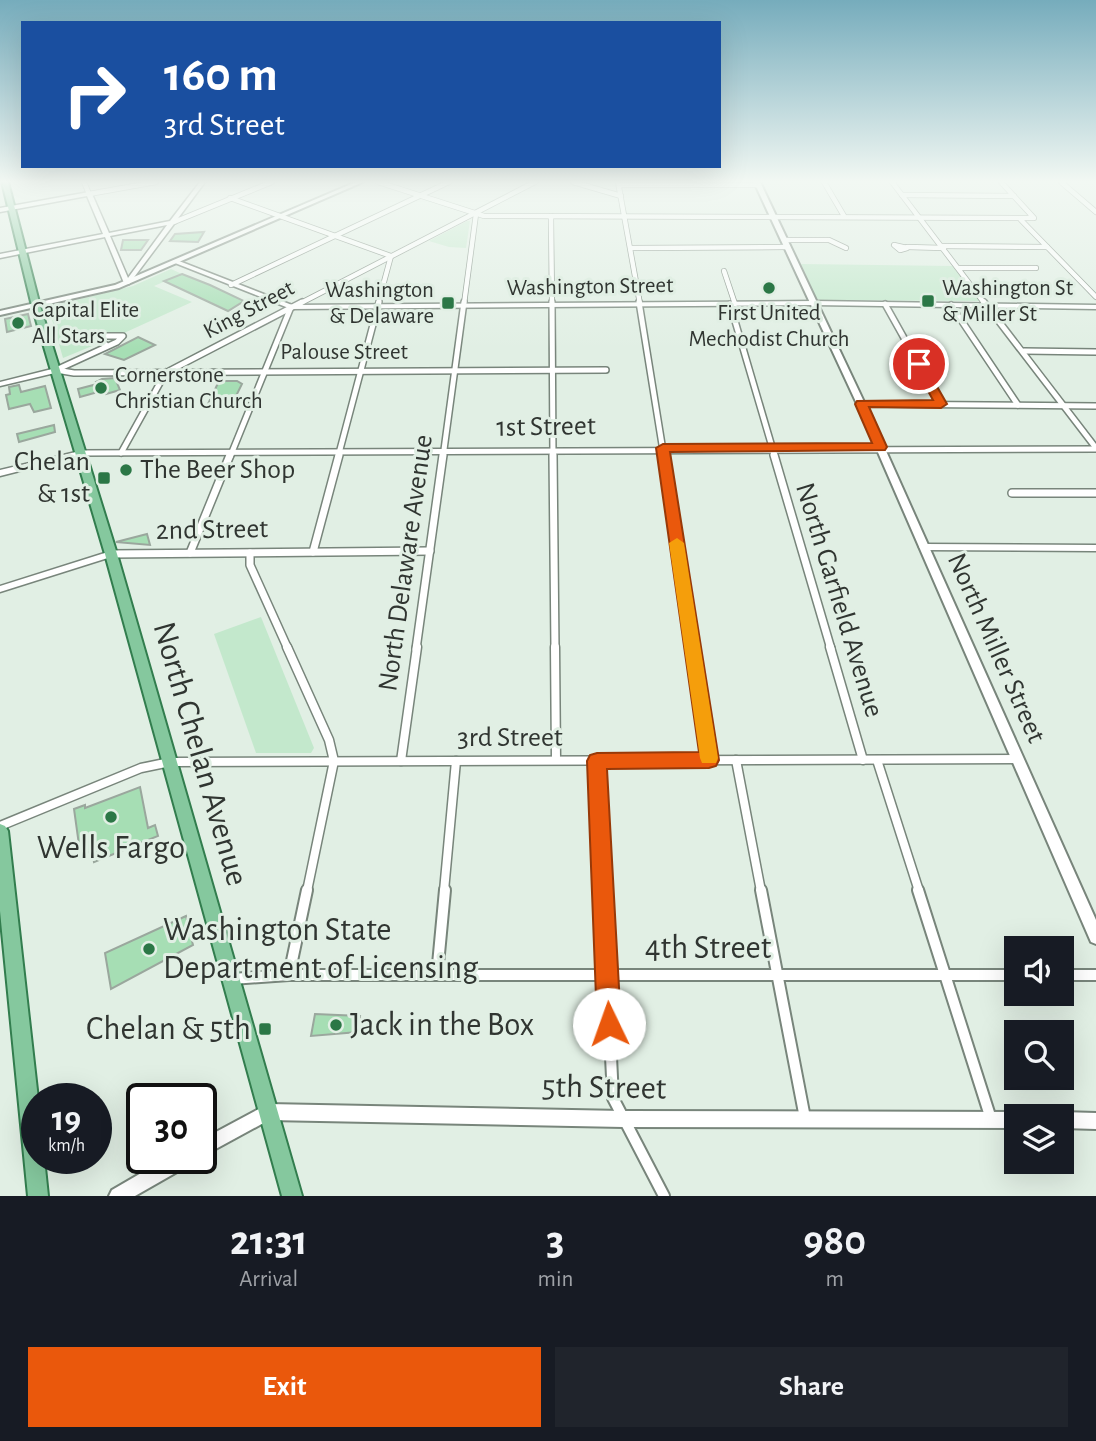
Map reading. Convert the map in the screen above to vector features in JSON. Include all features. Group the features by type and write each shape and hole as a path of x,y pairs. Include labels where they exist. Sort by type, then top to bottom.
{"main road":[{"name":"North Chelan Avenue","path":"19,238 36,306 111,554 292,1196"},
{"path":"0,313 127,283 233,238"},
{"name":"North Miller Street","path":"783,238 881,447 1096,937"},
{"path":"0,829 2,883 38,1196"},
{"path":"217,1140 268,1112"},
{"name":"5th Street","path":"268,1112 623,1119 1004,1120"},
{"path":"1074,1120 1096,1121"},
{"path":"118,1196 157,1174"}],"street":[{"path":"0,256 94,238"},
{"path":"109,238 127,283 163,238"},
{"path":"231,285 331,238"},
{"path":"313,552 391,257 340,238"},
{"name":"King Street","path":"166,372 429,238"},
{"name":"North Delaware Avenue","path":"401,761 473,238"},
{"path":"552,238 556,760"},
{"path":"629,238 709,760"},
{"path":"936,238 1096,448"},
{"path":"1038,238 1096,297"},
{"path":"631,248 786,244 829,240 846,248"},
{"path":"907,247 1047,247"},
{"name":"Washington Street","path":"177,262 291,307 814,303 1096,307"},
{"path":"144,265 142,268 149,274"},
{"path":"960,268 1036,268"},
{"name":"North Garfield Avenue","path":"723,271 770,448 863,760"},
{"path":"885,304 941,404"},
{"path":"951,305 1018,405"},
{"path":"190,553 291,307"},
{"path":"56,370 106,345"},
{"path":"1024,351 1096,352"},
{"name":"Palouse Street","path":"0,384 56,370 606,370"},
{"path":"121,453 166,372"},
{"path":"861,404 1096,406"},
{"name":"1st Street","path":"0,473 80,453 663,448 1096,448"},
{"path":"1013,493 1096,493"},
{"path":"924,547 1096,548"},
{"name":"2nd Street","path":"0,589 111,554 430,551"},
{"path":"250,552 250,565 329,740 334,761 289,975"},
{"name":"3rd Street","path":"0,829 141,768 170,762 1018,759"},
{"path":"736,760 806,1118"},
{"path":"877,760 991,1119"},
{"path":"437,975 456,761"},
{"path":"597,761 613,1098 664,1196"},
{"name":"4th Street","path":"232,979 289,975 1004,975"},
{"path":"1074,975 1096,975"}],"green space":[{"path":"435,238 468,238 466,248 449,247 429,241"},
{"path":"801,264 953,266 980,301 820,300 816,298"},
{"path":"171,269 182,274 154,286 192,302 124,333 99,337 97,344 63,358 49,309 52,306 133,286"},
{"path":"261,617 314,748 311,753 256,753 214,634"}],"building":[{"path":"172,238 201,238 198,242 170,241"},
{"path":"123,240 148,240 141,250 121,250"},
{"path":"182,274 244,301 228,311 164,281"},
{"name":"Capital Elite All Stars","path":"28,314 31,326 7,332 5,319"},
{"path":"138,337 155,345 124,360 105,354"},
{"name":"Cornerstone Christian Church","path":"115,378 120,390 106,394 105,390 80,397 78,389 97,384 96,382 102,379"},
{"path":"219,381 237,381 242,384 232,404 208,404"},
{"path":"19,385 21,392 45,386 51,408 34,412 30,404 9,409 6,395 10,394 9,387"},
{"path":"54,425 55,432 19,442 17,434"},
{"path":"147,534 150,545 116,542"},
{"name":"Wells Fargo","path":"140,787 148,828 155,825 158,836 94,862 92,851 84,854 83,844 79,845 74,809 85,805 85,808"},
{"name":"Washington State Department of Licensing","path":"186,916 193,945 111,989 105,953"},
{"name":"Jack in the Box","path":"315,1014 360,1016 358,1032 311,1036"}],"slow traffic":[{"path":"677,543 709,758"}],"place":[{"name":"First United Mechodist Church","path":"769,288"},
{"name":"Washington St & Miller St","path":"928,301"},
{"name":"Washington & Delaware","path":"448,303"},
{"name":"Capital Elite All Stars","path":"18,323"},
{"name":"Cornerstone Christian Church","path":"101,388"},
{"name":"The Beer Shop","path":"126,470"},
{"name":"Chelan & 1st","path":"104,478"},
{"name":"Wells Fargo","path":"111,817"},
{"name":"Washington State Department of Licensing","path":"149,949"},
{"name":"Jack in the Box","path":"336,1025"},
{"name":"Chelan & 5th","path":"265,1029"}],"route":[{"path":"609,1024 597,761 709,760 663,448 881,447 861,404 941,404 919,364"}]}
